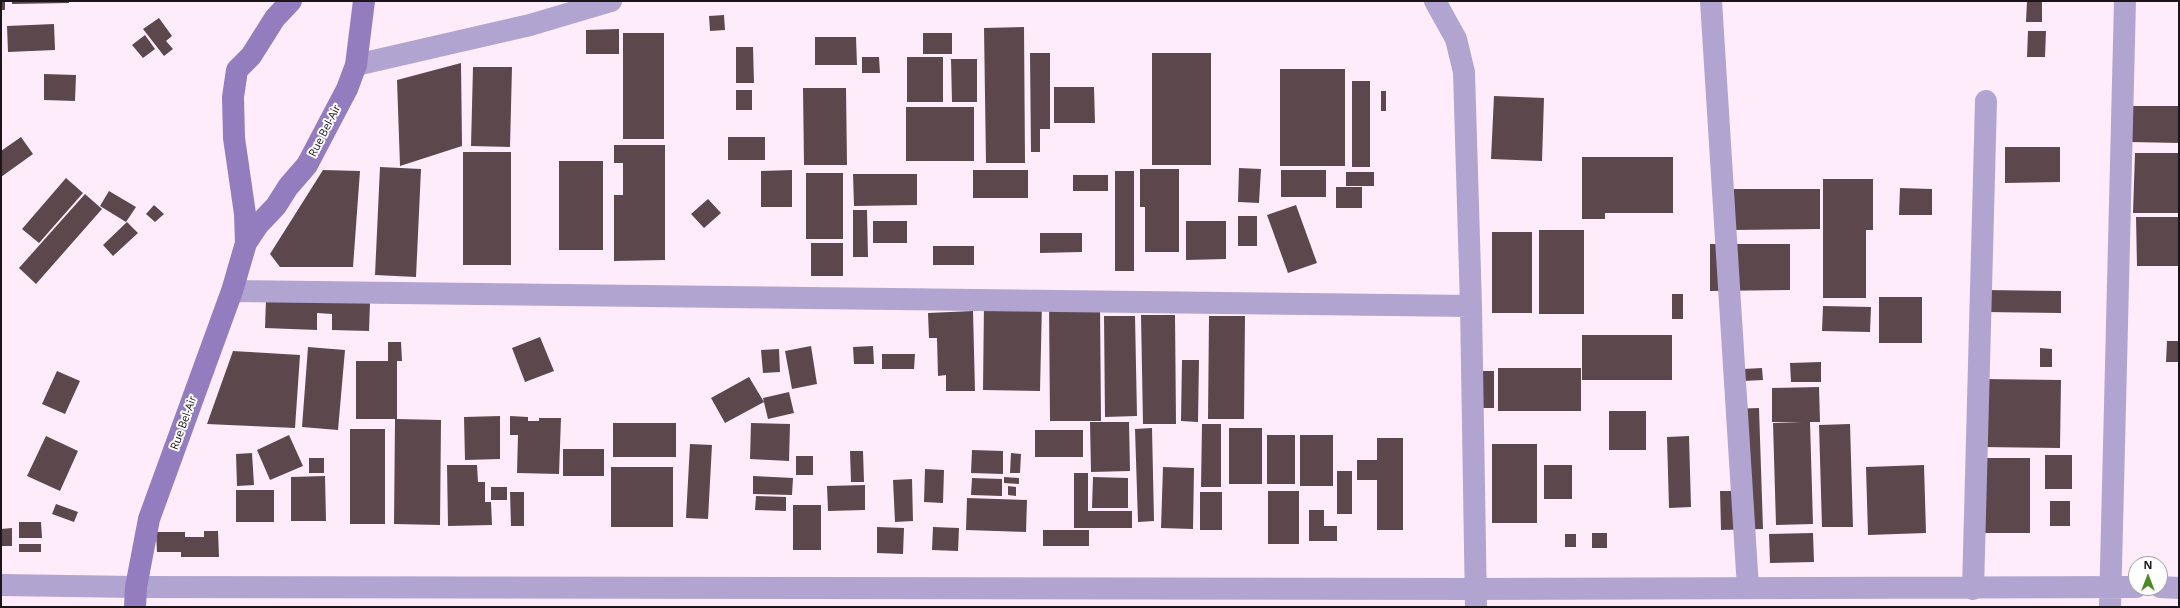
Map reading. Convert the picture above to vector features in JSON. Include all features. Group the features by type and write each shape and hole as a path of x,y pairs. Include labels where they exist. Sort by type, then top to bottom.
{"main road":[{"name":"Rue Bel-Air","path":"246,243 245,214 234,138 233,97 237,70 250,56 275,18 291,1"},
{"name":"Rue Bel-Air","path":"136,597 149,519 232,291 246,243 258,225 276,206 288,187 307,165 347,89 356,65 364,1"}],"street":[{"path":"356,65 530,25 611,1"},
{"path":"1436,1 1456,38 1464,72 1471,306 1476,598"},
{"path":"1711,1 1748,588"},
{"path":"2111,597 2125,1"},
{"path":"1973,589 1986,101"},
{"path":"232,291 1471,306"},
{"path":"1,585 136,597 1476,598 1748,588 1973,589 2111,597 2128,590"},
{"path":"2168,587 2179,588"}],"building":[{"path":"1,1 5,1 5,10 1,10"},
{"path":"12,1 69,1 69,3 12,4"},
{"path":"2027,1 2042,1 2042,22 2026,22"},
{"path":"724,15 725,30 710,31 709,16"},
{"path":"159,18 172,36 166,41 173,49 164,56 143,29"},
{"path":"54,24 55,50 8,52 7,26"},
{"path":"1024,27 1025,163 986,163 984,28"},
{"path":"619,29 619,54 586,54 586,30"},
{"path":"2028,31 2046,31 2045,57 2027,57"},
{"path":"623,33 664,33 664,139 623,139"},
{"path":"923,33 952,33 952,54 923,54"},
{"path":"145,35 155,49 143,58 132,45"},
{"path":"815,37 856,37 857,65 815,65"},
{"path":"736,47 753,47 754,83 736,83"},
{"path":"1030,53 1050,53 1050,129 1040,129 1040,152 1031,152"},
{"path":"1152,53 1211,53 1211,165 1152,165"},
{"path":"862,57 879,57 880,73 862,73"},
{"path":"907,57 943,57 943,102 907,102"},
{"path":"951,59 977,59 977,102 952,102"},
{"path":"461,63 462,146 400,166 397,80"},
{"path":"473,67 512,67 510,147 471,146"},
{"path":"1280,69 1345,69 1345,166 1280,166"},
{"path":"44,74 76,75 75,101 44,100"},
{"path":"1352,81 1370,81 1370,167 1352,167"},
{"path":"1054,87 1094,87 1095,123 1054,123"},
{"path":"803,88 846,88 847,165 804,165"},
{"path":"736,90 752,90 752,110 736,110"},
{"path":"1381,91 1386,91 1386,111 1381,111"},
{"path":"1494,96 1544,98 1542,161 1491,159"},
{"path":"2131,106 2179,106 2179,143 2130,142"},
{"path":"906,107 974,107 974,161 906,161"},
{"path":"21,137 33,154 1,177 1,151"},
{"path":"728,137 765,137 765,160 728,160"},
{"path":"614,145 665,145 665,260 614,261 614,195 623,195 623,163 614,163"},
{"path":"2005,147 2060,147 2060,182 2005,183"},
{"path":"463,152 511,152 511,265 463,265"},
{"path":"2135,153 2179,153 2179,213 2133,213"},
{"path":"1582,157 1673,157 1673,213 1605,213 1605,219 1582,219"},
{"path":"559,161 603,161 603,250 559,250"},
{"path":"380,167 421,169 416,277 375,275"},
{"path":"1239,168 1261,169 1259,203 1238,202"},
{"path":"1140,169 1179,169 1179,252 1145,252 1145,207 1140,207"},
{"path":"323,170 360,171 353,267 280,267 270,254"},
{"path":"792,170 792,207 761,207 761,171"},
{"path":"973,170 1028,170 1028,198 973,198"},
{"path":"1281,170 1326,170 1326,197 1281,197"},
{"path":"1115,171 1134,171 1134,271 1115,271"},
{"path":"1346,172 1374,172 1374,186 1346,186"},
{"path":"806,173 843,173 843,239 806,239"},
{"path":"853,174 917,174 917,205 854,206"},
{"path":"1073,175 1108,175 1108,191 1073,191"},
{"path":"66,178 83,193 39,243 22,229"},
{"path":"1823,179 1873,179 1873,230 1866,230 1866,298 1823,298"},
{"path":"1336,187 1362,187 1362,208 1336,208"},
{"path":"1900,188 1932,189 1932,215 1899,215"},
{"path":"1734,189 1820,189 1820,229 1734,230"},
{"path":"109,191 136,207 126,222 100,206"},
{"path":"85,194 102,209 36,284 19,268"},
{"path":"708,199 721,213 704,228 691,214"},
{"path":"154,205 164,214 155,222 146,214"},
{"path":"1296,205 1317,263 1288,273 1267,215"},
{"path":"853,210 867,210 868,257 853,257"},
{"path":"1238,216 1257,216 1257,246 1238,246"},
{"path":"2136,217 2179,217 2179,266 2137,266"},
{"path":"873,221 907,221 907,243 873,243"},
{"path":"1186,221 1226,221 1226,259 1186,260"},
{"path":"127,222 138,233 113,256 103,245"},
{"path":"1539,230 1584,230 1584,314 1539,314"},
{"path":"1492,232 1532,232 1532,313 1492,313"},
{"path":"1040,233 1082,233 1082,252 1040,253"},
{"path":"811,243 843,243 843,276 811,276"},
{"path":"1710,244 1790,244 1790,290 1710,291"},
{"path":"933,246 974,246 974,265 933,265"},
{"path":"1984,290 2061,291 2061,313 1984,312"},
{"path":"1672,294 1683,294 1683,319 1672,319"},
{"path":"1879,297 1922,297 1922,343 1879,343"},
{"path":"266,299 370,302 369,331 332,330 332,314 317,313 317,330 265,328"},
{"path":"984,302 1042,303 1040,391 983,390"},
{"path":"1049,303 1100,303 1101,421 1050,421"},
{"path":"1823,306 1871,307 1870,332 1822,331"},
{"path":"973,311 975,391 946,391 946,375 938,376 937,338 929,338 928,313"},
{"path":"1141,315 1175,315 1176,424 1143,424"},
{"path":"1104,316 1135,316 1137,416 1105,417"},
{"path":"1209,316 1245,316 1244,419 1208,419"},
{"path":"1582,335 1672,335 1672,380 1582,380"},
{"path":"540,337 554,371 525,382 512,348"},
{"path":"2167,341 2179,341 2179,362 2166,362"},
{"path":"388,342 401,342 402,361 397,361 397,419 441,420 440,525 394,524 395,419 356,419 356,361 388,361"},
{"path":"811,346 817,384 792,389 785,351"},
{"path":"873,346 874,364 854,364 853,347"},
{"path":"308,347 345,350 338,430 302,427"},
{"path":"2040,348 2052,349 2052,367 2040,367"},
{"path":"779,349 780,372 763,373 761,350"},
{"path":"233,351 300,355 295,428 207,424"},
{"path":"882,354 915,354 914,369 882,369"},
{"path":"1182,360 1199,360 1198,422 1181,421"},
{"path":"1821,362 1821,382 1791,382 1790,363"},
{"path":"1498,368 1581,368 1581,411 1498,411"},
{"path":"1762,368 1763,380 1743,381 1743,369"},
{"path":"57,371 80,381 65,414 42,404"},
{"path":"1467,371 1494,371 1494,408 1467,408"},
{"path":"749,377 764,402 725,423 711,398"},
{"path":"1982,379 2061,380 2060,448 1981,447"},
{"path":"1819,387 1820,422 1810,422 1813,524 1776,525 1773,423 1802,422 1772,422 1772,388"},
{"path":"789,392 794,413 768,419 763,398"},
{"path":"1759,408 1763,529 1721,530 1720,491 1732,491 1729,409"},
{"path":"1609,411 1646,411 1646,450 1609,450"},
{"path":"500,416 500,459 465,460 464,417"},
{"path":"510,416 528,417 528,421 539,421 539,418 561,418 559,474 517,473 518,435 510,435"},
{"path":"1090,422 1129,422 1130,471 1091,472"},
{"path":"613,423 676,423 676,457 613,457"},
{"path":"751,423 790,424 789,461 750,459"},
{"path":"1202,424 1221,424 1221,487 1201,487"},
{"path":"1850,424 1853,527 1822,527 1819,425"},
{"path":"1152,428 1154,521 1138,522 1135,429"},
{"path":"1229,428 1262,428 1262,484 1229,484"},
{"path":"350,429 385,429 385,524 350,524"},
{"path":"1035,430 1083,430 1083,457 1035,457"},
{"path":"289,435 303,466 270,480 257,450"},
{"path":"1267,435 1295,435 1295,484 1267,484"},
{"path":"1300,435 1333,435 1333,486 1300,486"},
{"path":"46,436 78,451 60,491 27,476"},
{"path":"1689,436 1691,507 1669,508 1667,437"},
{"path":"1377,438 1403,438 1403,530 1377,530 1377,480 1357,480 1357,460 1377,460"},
{"path":"690,444 712,445 708,519 686,518"},
{"path":"1492,444 1537,444 1537,523 1492,523"},
{"path":"563,449 604,449 604,476 563,476"},
{"path":"972,450 1003,451 1003,474 971,473"},
{"path":"850,451 863,451 864,482 851,482"},
{"path":"252,453 254,485 237,486 236,454"},
{"path":"1011,453 1021,454 1020,473 1010,473"},
{"path":"2045,455 2072,455 2072,489 2045,489"},
{"path":"796,456 813,456 813,475 796,475"},
{"path":"309,458 324,458 324,473 309,473"},
{"path":"1985,458 2030,458 2030,533 1985,533"},
{"path":"447,465 477,465 478,482 485,482 485,502 491,502 492,525 448,526"},
{"path":"1544,465 1572,465 1572,499 1544,499"},
{"path":"1924,465 1926,533 1868,535 1866,467"},
{"path":"611,467 673,467 673,527 611,527"},
{"path":"1163,467 1194,468 1193,529 1161,528"},
{"path":"925,469 944,470 943,503 924,502"},
{"path":"1337,471 1352,471 1352,514 1337,514"},
{"path":"1074,473 1088,473 1088,511 1132,511 1132,528 1074,528"},
{"path":"325,476 326,521 291,521 291,477"},
{"path":"753,476 793,478 792,495 753,494"},
{"path":"1004,477 1019,478 1019,484 1004,483"},
{"path":"1093,477 1128,478 1128,508 1092,508"},
{"path":"972,478 1002,479 1002,496 971,495"},
{"path":"912,479 913,521 895,522 893,480"},
{"path":"865,485 865,510 828,511 827,486"},
{"path":"1008,486 1016,487 1016,496 1008,495"},
{"path":"491,487 507,487 507,500 491,500"},
{"path":"236,490 274,490 274,522 236,522"},
{"path":"1268,491 1299,491 1299,544 1268,544"},
{"path":"510,492 524,492 524,526 511,526"},
{"path":"1200,492 1222,492 1222,530 1200,530"},
{"path":"756,496 786,497 786,511 755,510"},
{"path":"967,498 1027,500 1026,532 966,530"},
{"path":"2050,501 2070,501 2070,526 2050,526"},
{"path":"56,504 78,512 74,522 52,514"},
{"path":"793,505 821,505 821,550 793,550"},
{"path":"1309,510 1324,510 1324,526 1337,526 1337,541 1309,541"},
{"path":"19,522 41,522 42,538 19,538"},
{"path":"877,527 904,528 903,554 877,553"},
{"path":"933,527 959,528 958,551 932,550"},
{"path":"12,528 12,546 1,546 1,529"},
{"path":"1043,530 1089,530 1089,546 1043,546"},
{"path":"204,531 218,531 219,557 181,557 181,552 157,552 156,532 185,532 185,537 204,537"},
{"path":"1592,533 1607,533 1607,548 1592,548"},
{"path":"1813,533 1814,562 1770,563 1769,534"},
{"path":"1565,534 1576,534 1576,547 1565,547"},
{"path":"19,544 41,544 41,552 19,552"}]}
